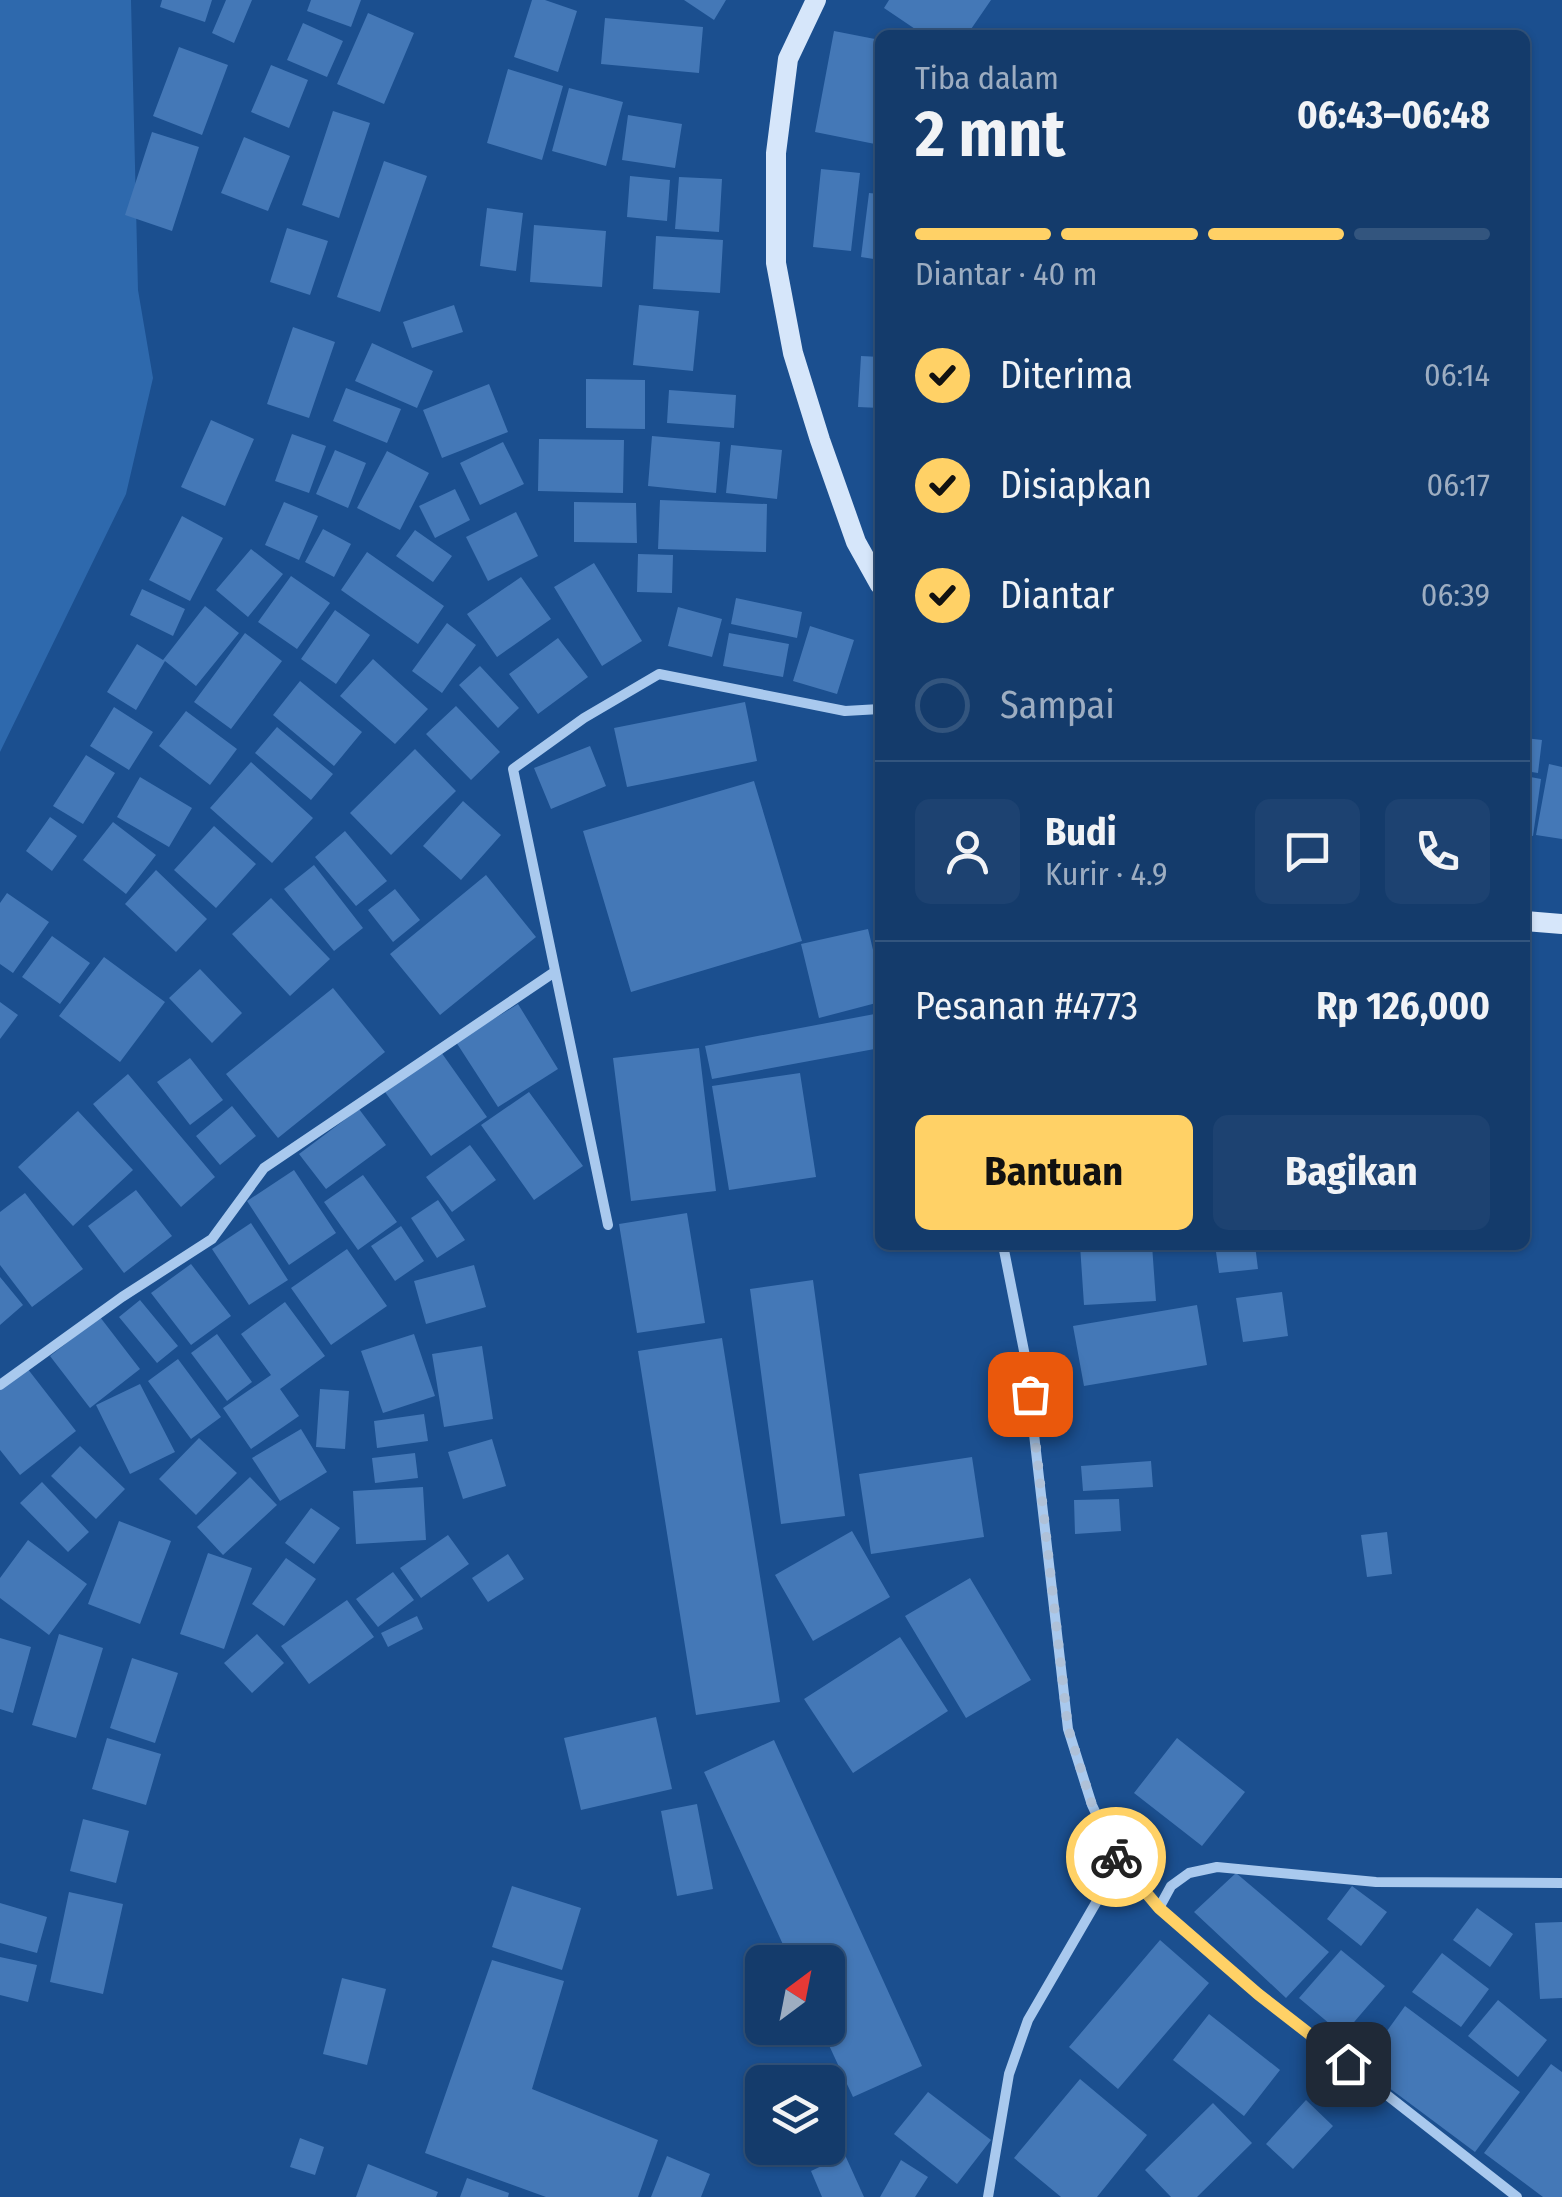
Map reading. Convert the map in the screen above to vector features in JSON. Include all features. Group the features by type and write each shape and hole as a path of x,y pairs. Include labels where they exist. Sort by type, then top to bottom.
{"main road":[{"path":"816,0 788,58 776,154 776,264 793,353 820,440 856,542 875,576"},
{"path":"1530,921 1562,924"}],"street":[{"path":"608,1225 512,769 584,718 659,674 845,711 875,710"},
{"path":"0,1385 122,1297 212,1239 264,1168 553,973"},
{"path":"1004,1250 1025,1356 1068,1728 1092,1805 1120,1863 1159,1908 1258,1994 1517,2197"},
{"path":"988,2197 1010,2074 1028,2020 1120,1863"},
{"path":"1159,1908 1171,1886 1189,1872 1217,1867 1376,1882 1562,1883"}],"shaded area":[{"path":"0,0 131,0 138,290 153,378 126,494 0,752"}],"building":[{"path":"162,0 212,0 205,22 160,7"},
{"path":"226,0 252,0 234,43 212,33"},
{"path":"311,0 361,0 351,27 307,11"},
{"path":"532,0 545,0 577,11 558,72 514,57"},
{"path":"684,0 726,0 714,20"},
{"path":"889,0 991,0 970,30 917,30 884,8"},
{"path":"368,13 414,33 384,104 337,84"},
{"path":"605,18 703,27 699,73 601,64"},
{"path":"303,23 343,41 327,77 287,60"},
{"path":"834,31 875,39 875,144 815,132"},
{"path":"179,47 228,65 202,135 153,116"},
{"path":"271,65 308,80 289,128 251,112"},
{"path":"508,69 563,86 542,160 487,143"},
{"path":"569,88 623,102 606,166 552,151"},
{"path":"333,111 370,123 339,218 302,205"},
{"path":"628,115 682,124 675,168 622,160"},
{"path":"152,132 199,147 172,231 125,215"},
{"path":"244,137 290,156 268,211 221,193"},
{"path":"384,161 427,176 380,312 337,297"},
{"path":"821,169 860,173 851,251 813,247"},
{"path":"630,176 670,180 667,221 627,217"},
{"path":"679,177 722,179 719,232 675,229"},
{"path":"869,193 875,194 875,259 861,257"},
{"path":"487,208 523,213 516,271 480,266"},
{"path":"534,225 606,231 602,287 530,282"},
{"path":"287,228 328,241 310,295 270,282"},
{"path":"656,236 723,240 720,293 653,289"},
{"path":"454,305 463,332 412,348 403,322"},
{"path":"639,305 699,311 693,371 633,365"},
{"path":"293,327 335,342 309,418 267,404"},
{"path":"372,343 433,371 417,408 355,381"},
{"path":"861,356 875,357 875,408 858,407"},
{"path":"586,379 645,380 645,429 586,428"},
{"path":"489,384 508,432 442,458 423,410"},
{"path":"346,388 401,409 387,443 333,421"},
{"path":"669,390 736,395 734,428 667,423"},
{"path":"211,420 254,439 225,506 181,487"},
{"path":"292,434 326,446 309,493 275,481"},
{"path":"652,436 720,442 716,493 648,486"},
{"path":"539,439 624,440 623,493 538,491"},
{"path":"503,442 524,484 480,505 460,463"},
{"path":"731,445 782,450 777,499 726,493"},
{"path":"335,450 366,463 348,508 316,494"},
{"path":"387,451 429,473 400,530 357,508"},
{"path":"455,489 470,520 435,538 419,506"},
{"path":"660,500 767,504 766,552 658,549"},
{"path":"284,502 318,516 299,560 265,545"},
{"path":"574,502 636,503 637,543 574,542"},
{"path":"516,512 538,556 488,581 466,537"},
{"path":"182,516 223,538 190,601 149,580"},
{"path":"323,529 351,544 334,577 305,562"},
{"path":"415,530 452,556 433,582 396,556"},
{"path":"251,549 283,574 248,617 216,590"},
{"path":"367,552 444,606 418,644 341,590"},
{"path":"638,554 673,555 672,593 637,592"},
{"path":"594,563 642,641 602,666 554,587"},
{"path":"291,576 330,603 297,649 258,622"},
{"path":"521,577 551,619 497,657 467,614"},
{"path":"142,589 185,609 173,636 130,615"},
{"path":"736,598 802,612 797,638 731,624"},
{"path":"205,606 239,633 196,686 165,661 136,710 107,692 137,644 163,660"},
{"path":"678,607 722,619 712,657 668,646"},
{"path":"335,610 370,635 336,684 301,659"},
{"path":"447,623 476,645 442,693 412,671"},
{"path":"810,626 854,640 837,694 793,681"},
{"path":"245,633 282,661 231,729 194,702"},
{"path":"729,633 789,644 783,677 723,666"},
{"path":"558,638 588,677 538,714 509,674"},
{"path":"373,659 428,709 395,744 340,696"},
{"path":"480,666 519,708 498,728 459,685"},
{"path":"300,681 362,732 334,766 273,715"},
{"path":"745,702 757,761 627,787 614,728"},
{"path":"456,706 500,752 471,780 426,734"},
{"path":"114,707 153,732 129,770 90,746"},
{"path":"186,711 237,749 210,785 159,746"},
{"path":"277,727 333,774 311,800 255,753"},
{"path":"1530,739 1542,740 1538,773 1530,772"},
{"path":"590,746 606,786 551,809 534,768"},
{"path":"415,749 456,791 391,855 350,813"},
{"path":"86,755 115,773 83,824 53,806"},
{"path":"251,762 313,818 272,863 210,808"},
{"path":"1549,764 1562,767 1562,839 1536,835"},
{"path":"140,777 192,808 169,847 117,817"},
{"path":"1530,777 1541,779 1533,836 1530,835"},
{"path":"754,781 802,941 631,992 583,831"},
{"path":"463,801 501,835 461,880 423,846"},
{"path":"50,817 77,836 52,871 26,851"},
{"path":"113,822 156,855 126,894 83,860"},
{"path":"214,826 256,864 216,908 174,870"},
{"path":"345,831 387,881 356,906 315,857"},
{"path":"314,865 363,928 334,951 284,889"},
{"path":"156,870 207,919 176,952 125,904"},
{"path":"486,875 536,937 440,1015 390,954"},
{"path":"395,889 420,920 393,942 368,910"},
{"path":"7,893 49,922 13,973 0,964 0,903"},
{"path":"271,898 330,959 290,996 232,934"},
{"path":"868,929 875,958 875,1003 819,1018 801,944"},
{"path":"52,936 90,963 60,1004 22,977"},
{"path":"104,957 165,1002 120,1062 59,1016"},
{"path":"200,969 242,1013 212,1043 169,998"},
{"path":"333,988 385,1052 278,1138 226,1074"},
{"path":"0,1002 18,1015 0,1039"},
{"path":"518,1004 558,1069 498,1107 456,1042"},
{"path":"875,1014 875,1049 712,1079 705,1046"},
{"path":"699,1048 716,1191 631,1201 613,1058"},
{"path":"441,1052 487,1117 431,1156 385,1092"},
{"path":"190,1058 223,1100 190,1125 157,1082"},
{"path":"800,1073 816,1177 729,1190 712,1086"},
{"path":"128,1074 215,1177 181,1207 93,1104"},
{"path":"529,1092 583,1166 534,1200 481,1125"},
{"path":"232,1106 256,1136 220,1165 196,1136"},
{"path":"359,1109 386,1145 326,1189 299,1154"},
{"path":"78,1111 133,1170 73,1226 18,1167"},
{"path":"470,1145 496,1180 452,1212 426,1177"},
{"path":"294,1170 336,1233 289,1265 247,1201"},
{"path":"363,1175 397,1222 358,1250 324,1202"},
{"path":"136,1190 172,1236 124,1273 88,1226"},
{"path":"25,1193 83,1269 32,1307 0,1265 0,1212"},
{"path":"438,1200 465,1240 437,1258 411,1218"},
{"path":"687,1213 705,1323 637,1333 619,1224"},
{"path":"251,1223 288,1280 249,1305 212,1249"},
{"path":"401,1226 424,1261 395,1281 371,1246"},
{"path":"347,1249 387,1306 331,1345 291,1288"},
{"path":"1080,1250 1152,1250 1156,1301 1084,1305"},
{"path":"1216,1250 1256,1250 1258,1269 1219,1273"},
{"path":"191,1264 231,1316 191,1345 151,1293"},
{"path":"474,1265 486,1307 426,1324 414,1281"},
{"path":"0,1277 23,1305 0,1325"},
{"path":"813,1280 845,1516 781,1524 750,1289"},
{"path":"1282,1292 1288,1336 1243,1342 1236,1298"},
{"path":"140,1300 178,1346 157,1363 119,1317"},
{"path":"285,1302 325,1356 280,1389 299,1416 251,1449 223,1408 271,1375 241,1334"},
{"path":"1197,1305 1207,1365 1084,1386 1073,1326"},
{"path":"100,1317 140,1369 90,1408 50,1356"},
{"path":"217,1334 252,1382 227,1401 191,1353"},
{"path":"414,1334 435,1396 383,1413 361,1351"},
{"path":"722,1338 780,1702 696,1715 638,1351"},
{"path":"482,1346 493,1419 444,1427 432,1354"},
{"path":"178,1359 221,1417 191,1439 148,1381"},
{"path":"27,1368 76,1431 20,1475 0,1450 0,1389"},
{"path":"140,1384 175,1452 130,1474 96,1405"},
{"path":"320,1389 349,1391 345,1449 316,1447"},
{"path":"424,1414 428,1441 377,1448 374,1421"},
{"path":"301,1429 327,1472 280,1501 252,1458"},
{"path":"199,1438 237,1473 196,1515 159,1479"},
{"path":"492,1439 506,1486 463,1499 448,1452"},
{"path":"80,1446 125,1489 96,1519 51,1476"},
{"path":"415,1453 418,1478 375,1483 372,1458"},
{"path":"972,1457 984,1537 871,1554 859,1474"},
{"path":"1151,1461 1153,1487 1083,1491 1081,1466"},
{"path":"250,1477 277,1505 223,1555 197,1527"},
{"path":"42,1482 89,1532 68,1552 20,1503"},
{"path":"423,1487 426,1540 356,1544 353,1491"},
{"path":"1119,1499 1121,1531 1075,1534 1074,1500"},
{"path":"311,1508 340,1528 314,1564 285,1543"},
{"path":"119,1521 171,1541 140,1624 88,1604"},
{"path":"852,1531 890,1597 813,1641 775,1575"},
{"path":"1387,1532 1392,1574 1367,1577 1361,1535"},
{"path":"448,1535 469,1564 421,1598 400,1568"},
{"path":"28,1540 87,1584 49,1635 0,1598 0,1578"},
{"path":"208,1553 252,1568 224,1649 180,1634"},
{"path":"508,1554 524,1579 488,1602 472,1578"},
{"path":"286,1558 316,1579 284,1626 252,1604"},
{"path":"393,1572 414,1600 378,1627 356,1599"},
{"path":"970,1578 1031,1680 966,1718 905,1616"},
{"path":"347,1600 374,1637 309,1684 281,1646"},
{"path":"417,1616 423,1629 388,1647 381,1633"},
{"path":"59,1634 103,1648 76,1738 32,1725"},
{"path":"257,1634 284,1663 252,1693 224,1663"},
{"path":"900,1637 948,1711 853,1773 804,1699"},
{"path":"0,1638 31,1647 13,1713 0,1709"},
{"path":"132,1658 178,1673 155,1743 110,1728"},
{"path":"656,1717 672,1789 581,1810 564,1738"},
{"path":"107,1738 161,1754 146,1805 92,1789"},
{"path":"1177,1738 1245,1792 1202,1846 1134,1793"},
{"path":"774,1740 922,2066 853,2097 845,2080 845,2065 838,2065 829,2045 845,2045 845,1945 783,1945 704,1772"},
{"path":"697,1804 713,1889 677,1896 661,1811"},
{"path":"83,1819 129,1831 116,1883 70,1871"},
{"path":"1236,1873 1329,1952 1286,1998 1194,1912"},
{"path":"512,1886 581,1908 562,1970 492,1947"},
{"path":"1352,1886 1387,1912 1361,1946 1327,1919"},
{"path":"69,1892 123,1904 103,1994 50,1982"},
{"path":"0,1903 47,1917 37,1953 0,1943"},
{"path":"1477,1908 1513,1934 1490,1967 1453,1940"},
{"path":"1562,1922 1562,1998 1540,1999 1535,1923"},
{"path":"1160,1940 1209,1983 1118,2089 1069,2047"},
{"path":"1341,1950 1385,1986 1343,2035 1299,1998"},
{"path":"1442,1953 1489,1989 1461,2027 1412,1992"},
{"path":"0,1957 37,1965 28,2002 0,1995"},
{"path":"492,1960 564,1981 532,2089 658,2140 638,2197 546,2197 425,2153"},
{"path":"342,1978 386,1989 367,2065 323,2054"},
{"path":"1498,2000 1547,2040 1518,2077 1468,2036"},
{"path":"1405,2006 1520,2092 1475,2152 1361,2067"},
{"path":"1209,2014 1280,2070 1244,2116 1173,2060"},
{"path":"1551,2064 1562,2072 1562,2197 1543,2197 1484,2153"},
{"path":"1080,2079 1147,2135 1097,2197 1061,2197 1014,2158"},
{"path":"928,2092 991,2140 957,2184 894,2134"},
{"path":"1306,2100 1333,2126 1293,2169 1266,2144"},
{"path":"1213,2103 1252,2143 1197,2197 1171,2197 1145,2170"},
{"path":"300,2138 324,2147 315,2175 290,2167"},
{"path":"845,2155 864,2197 822,2197 811,2171 824,2165 845,2165"},
{"path":"667,2156 710,2174 701,2197 651,2197"},
{"path":"901,2160 928,2177 915,2197 880,2197"},
{"path":"368,2164 438,2192 436,2197 356,2197"},
{"path":"467,2178 509,2193 508,2197 460,2197"}],"way so far":[{"path":"1030,1394 1068,1728 1092,1805 1116,1857"}],"route":[{"path":"1116,1857 1159,1908 1258,1994 1348,2064"}]}
